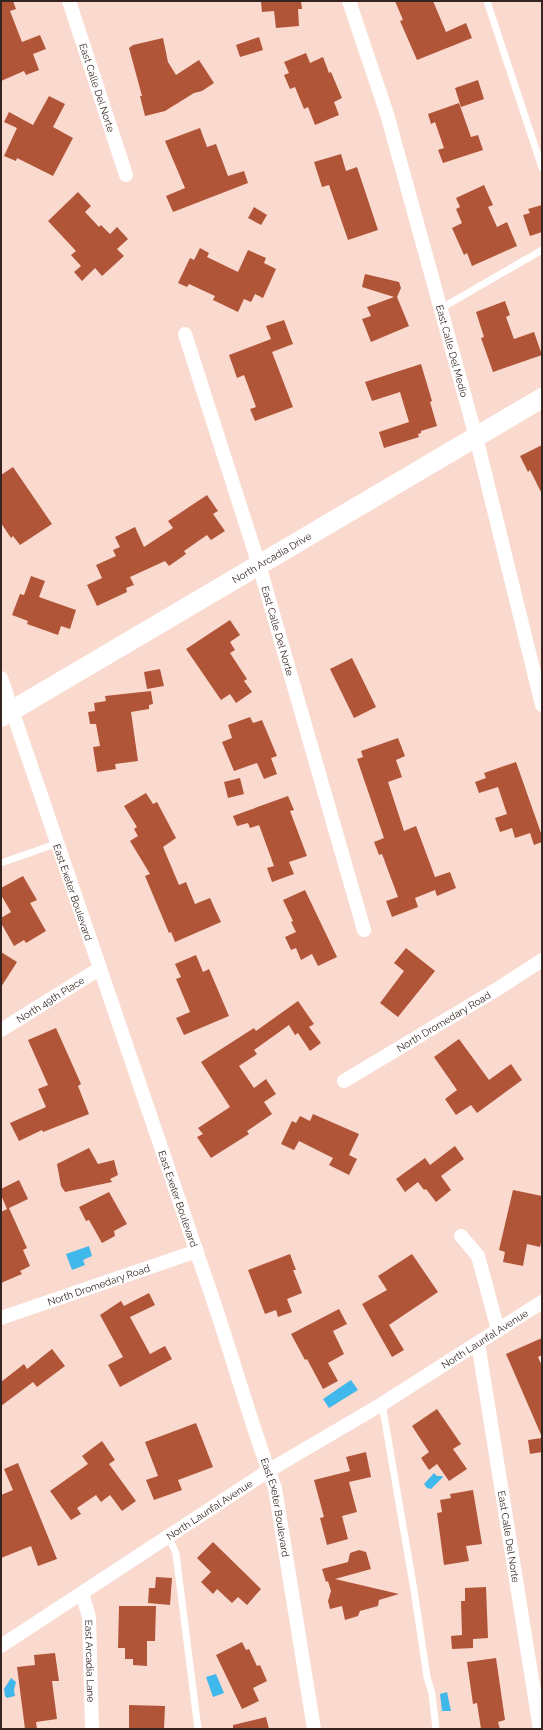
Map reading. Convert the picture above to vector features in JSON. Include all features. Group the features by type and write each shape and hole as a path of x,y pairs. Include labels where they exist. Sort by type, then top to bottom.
{"street":[{"name":"East Calle Del Norte","path":"69,1 126,175"},
{"name":"East Calle Del Medio","path":"349,1 386,114 476,437 542,705"},
{"name":"East Calle Del Norte","path":"185,334 259,565 364,930"},
{"name":"North Arcadia Drive","path":"6,714 542,398"},
{"name":"East Exeter Boulevard","path":"1,678 6,714 58,844 99,969 196,1251 268,1471 275,1488 314,1729"},
{"name":"North Dromedary Road","path":"344,1081 499,988 542,960"},
{"name":"North 49th Place","path":"1,1030 99,969"},
{"path":"462,1236 478,1256 498,1330"},
{"name":"North Dromedary Road","path":"1,1318 196,1251"},
{"name":"North Launfal Avenue","path":"1,1646 268,1471 382,1404 542,1302"},
{"name":"East Calle Del Norte","path":"478,1343 540,1729"},
{"name":"East Arcadia Lane","path":"82,1594 89,1617 92,1729"}],"lane":[{"path":"487,1 542,168"},
{"path":"440,309 542,250"},
{"path":"1,863 58,844"},
{"path":"382,1404 427,1677 432,1694 436,1729"},
{"path":"169,1537 176,1554 198,1729"}],"water":[{"path":"89,1246 92,1256 83,1260 85,1265 72,1270 66,1254"},
{"path":"351,1380 358,1390 329,1408 323,1399"},
{"path":"434,1473 437,1476 443,1477 431,1489 427,1488 424,1484"},
{"path":"216,1674 224,1693 213,1697 206,1677"},
{"path":"11,1678 16,1682 14,1690 15,1696 7,1698 5,1696 4,1689"},
{"path":"447,1692 451,1711 442,1711 440,1694"}],"building":[{"path":"1,1 13,1 16,9 10,11 22,42 40,35 46,49 33,54 39,70 26,75 24,71 1,81"},
{"path":"261,1 301,1 302,9 298,9 299,26 276,28 274,11 262,12"},
{"path":"395,1 433,1 446,32 466,23 472,38 417,60 400,21 403,20"},
{"path":"259,37 263,50 240,57 236,45"},
{"path":"163,38 168,62 176,75 199,60 214,83 202,91 194,93 165,111 145,116 140,96 142,96 129,48 133,45"},
{"path":"306,53 310,63 323,57 329,73 331,72 342,98 334,102 339,115 315,125 308,107 304,109 295,87 290,89 284,75 289,73 284,62"},
{"path":"478,80 484,99 461,107 455,88"},
{"path":"49,96 65,104 53,127 73,138 53,176 17,158 16,161 4,156 17,128 4,122 9,112 33,125"},
{"path":"459,103 471,137 478,135 483,150 443,163 438,150 444,148 435,122 431,124 428,114"},
{"path":"200,128 207,147 216,144 228,176 244,171 248,183 173,212 166,196 185,188 165,141"},
{"path":"341,154 346,171 357,167 378,230 348,240 329,185 322,187 314,162"},
{"path":"484,185 493,205 488,207 497,227 507,222 517,246 472,266 467,253 464,255 452,228 462,223 456,209 460,207 456,198"},
{"path":"78,192 91,206 85,212 99,227 101,225 110,234 117,227 128,239 117,249 124,256 102,276 95,268 82,281 74,272 81,266 71,255 76,251 48,221"},
{"path":"542,205 542,232 530,236 523,215 530,213 528,209"},
{"path":"254,207 267,215 261,225 248,218"},
{"path":"200,248 209,253 207,257 238,272 248,250 266,258 264,263 276,269 263,298 255,294 251,302 244,299 238,312 213,300 215,296 189,284 187,287 178,283 190,258 194,260"},
{"path":"365,274 399,282 401,288 397,297 409,326 371,342 362,319 371,316 367,307 394,297 362,287"},
{"path":"505,301 510,315 506,317 514,339 534,332 542,355 493,372 481,338 484,337 476,312"},
{"path":"284,320 293,344 272,352 293,407 255,421 250,409 256,407 244,375 237,378 229,355 271,339 266,326"},
{"path":"421,364 432,401 430,402 437,426 421,431 421,433 418,434 419,437 384,448 379,432 409,422 400,392 372,401 365,382"},
{"path":"542,445 542,494 530,470 528,472 520,456"},
{"path":"13,467 52,524 20,545 13,536 11,538 1,523 1,475"},
{"path":"207,495 218,511 213,514 225,531 211,540 207,535 184,551 186,554 169,566 165,561 130,577 134,585 126,588 127,592 97,606 87,585 102,578 96,565 116,556 113,550 120,547 115,537 135,527 144,547 173,528 168,521"},
{"path":"31,576 45,581 39,597 76,610 70,629 61,626 58,635 27,624 28,621 12,615 20,594 24,595"},
{"path":"230,620 240,635 230,642 235,650 230,653 247,679 244,681 252,692 236,703 230,694 221,700 186,649"},
{"path":"352,658 376,707 354,718 330,669"},
{"path":"160,669 164,686 147,689 144,672"},
{"path":"151,691 153,704 149,705 149,709 131,712 138,761 115,764 116,769 97,772 93,747 100,746 96,724 90,724 88,712 95,711 94,703 106,701 105,696"},
{"path":"250,717 253,723 262,720 277,756 271,758 277,774 264,779 257,763 234,771 222,742 232,738 228,725"},
{"path":"398,738 405,756 396,760 402,777 388,782 404,831 416,826 435,877 450,872 456,888 437,896 435,890 415,898 418,907 392,917 386,901 398,897 382,854 379,855 374,842 384,838 357,759 363,757 361,751"},
{"path":"516,762 542,836 542,842 534,845 530,833 515,838 512,828 500,832 495,818 507,814 498,787 479,793 475,782 486,778 484,773"},
{"path":"240,778 244,794 228,798 224,782"},
{"path":"146,793 153,804 157,802 176,838 163,847 179,885 186,882 195,904 210,898 221,922 175,942 171,932 169,933 145,876 150,874 130,841 138,836 134,829 137,827 124,806"},
{"path":"288,796 294,810 290,811 307,856 289,862 294,874 272,882 267,868 274,866 259,825 250,828 248,823 237,826 233,816"},
{"path":"23,876 37,900 30,903 46,931 26,943 24,940 14,946 1,923 1,918 11,912 1,895 1,888"},
{"path":"305,890 337,957 318,966 312,954 301,960 296,948 291,950 285,937 296,932 291,922 293,921 283,900"},
{"path":"406,948 435,971 398,1017 380,1003 404,971 394,963"},
{"path":"1,952 17,962 1,987"},
{"path":"196,955 203,972 209,969 229,1016 184,1035 176,1018 190,1012 176,979 181,977 175,964"},
{"path":"298,1001 314,1024 309,1027 321,1043 310,1051 298,1033 295,1035 289,1025 254,1050 257,1054 239,1066 254,1088 266,1079 276,1094 264,1102 272,1114 247,1131 249,1134 211,1158 197,1137 203,1134 198,1128 230,1107 201,1062 254,1028 256,1031"},
{"path":"56,1028 81,1084 78,1086 89,1114 43,1132 42,1130 19,1141 10,1123 46,1107 38,1089 48,1085 28,1040"},
{"path":"459,1039 489,1080 511,1064 522,1080 477,1113 471,1105 456,1115 445,1099 457,1090 434,1057"},
{"path":"313,1114 359,1134 349,1155 357,1159 349,1175 329,1165 333,1158 299,1141 294,1150 281,1144 292,1121 296,1123 300,1116 310,1121"},
{"path":"455,1146 464,1159 441,1176 451,1190 436,1202 426,1189 424,1190 418,1182 405,1192 396,1179 425,1158 430,1165"},
{"path":"89,1148 98,1164 114,1160 118,1175 110,1179 112,1182 65,1192 61,1186 57,1164"},
{"path":"19,1180 28,1199 7,1209 1,1195 1,1189"},
{"path":"513,1190 542,1196 542,1239 540,1247 527,1244 523,1266 503,1262 505,1252 499,1250"},
{"path":"109,1192 127,1224 114,1231 115,1236 102,1243 89,1220 86,1221 79,1207"},
{"path":"9,1208 27,1248 23,1250 30,1266 20,1271 22,1274 1,1283 1,1212"},
{"path":"290,1254 296,1270 293,1270 302,1293 287,1299 292,1312 278,1317 276,1310 265,1314 248,1270"},
{"path":"412,1254 438,1292 389,1325 404,1350 392,1357 362,1304 387,1290 378,1276"},
{"path":"149,1293 155,1305 130,1317 150,1354 165,1346 172,1359 120,1387 108,1365 123,1357 100,1315 121,1301 124,1306"},
{"path":"339,1309 347,1324 333,1331 344,1354 328,1363 338,1381 323,1389 307,1359 305,1360 291,1334"},
{"path":"542,1338 542,1355 538,1357 542,1366 542,1437 506,1354"},
{"path":"52,1349 65,1366 37,1387 33,1382 1,1406 1,1382 24,1364 27,1369"},
{"path":"437,1409 461,1444 453,1449 467,1469 449,1481 437,1464 429,1470 421,1458 429,1452 412,1426"},
{"path":"196,1423 213,1467 178,1480 182,1490 154,1500 146,1480 158,1476 145,1442"},
{"path":"542,1438 542,1452 530,1454 528,1440"},
{"path":"102,1441 115,1460 109,1464 136,1501 122,1511 110,1495 101,1502 96,1495 77,1508 81,1514 71,1520 50,1491 88,1464 82,1456"},
{"path":"366,1452 371,1477 349,1482 357,1512 342,1516 348,1539 327,1545 320,1518 324,1517 314,1480 350,1471 346,1457"},
{"path":"18,1463 57,1559 38,1566 31,1546 1,1558 1,1495 13,1490 4,1469"},
{"path":"473,1490 482,1544 466,1546 469,1561 444,1565 437,1513 442,1512 440,1500 451,1498 450,1494"},
{"path":"213,1542 261,1589 247,1605 238,1597 232,1603 217,1589 213,1594 201,1582 211,1572 197,1558"},
{"path":"359,1550 366,1552 371,1569 335,1579 399,1594 379,1600 378,1606 360,1611 358,1616 345,1620 342,1606 330,1609 328,1601 331,1591 328,1581 326,1582 322,1569 348,1562 350,1553"},
{"path":"156,1577 172,1578 170,1605 148,1603 149,1588 155,1588"},
{"path":"486,1587 488,1638 473,1639 473,1648 452,1649 451,1636 462,1635 461,1601 465,1601 465,1588"},
{"path":"119,1606 156,1606 155,1641 147,1641 147,1666 133,1665 133,1659 125,1659 125,1648 118,1648"},
{"path":"242,1642 246,1650 249,1649 257,1666 260,1665 267,1681 253,1688 259,1701 242,1709 216,1655"},
{"path":"55,1653 59,1681 52,1681 57,1719 36,1722 37,1729 25,1729 17,1667 35,1665 34,1655"},
{"path":"496,1658 505,1720 498,1722 500,1729 481,1729 477,1703 473,1704 467,1662"},
{"path":"129,1705 165,1706 164,1729 129,1728"},
{"path":"266,1717 269,1729 233,1729 233,1725"}]}
